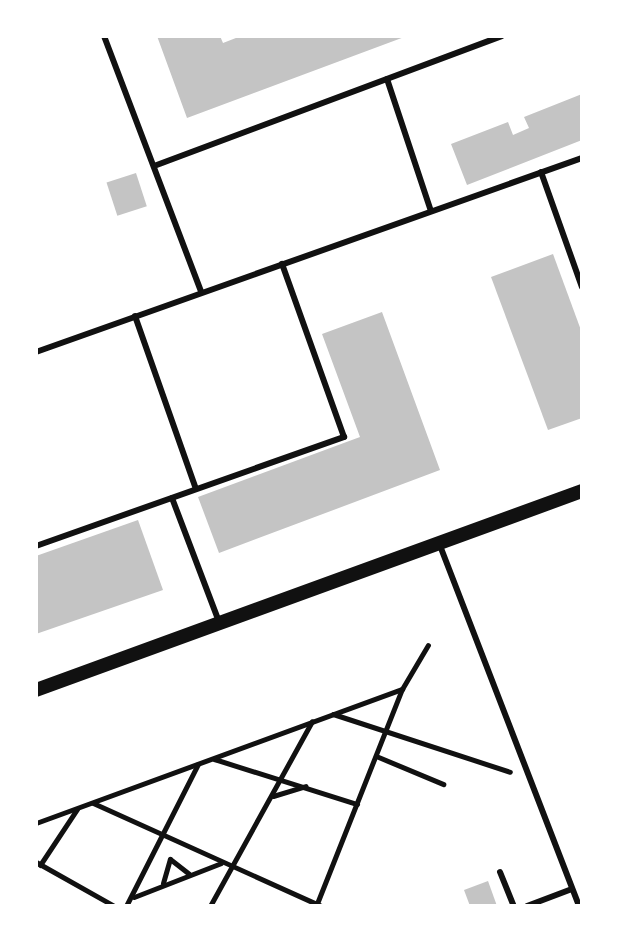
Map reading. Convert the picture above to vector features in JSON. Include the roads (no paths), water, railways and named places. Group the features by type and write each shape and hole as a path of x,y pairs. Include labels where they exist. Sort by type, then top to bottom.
{"street":[{"path":"36,690 582,491"}],"lane":[{"path":"104,36 201,292"},
{"path":"154,166 501,36"},
{"path":"387,79 431,211"},
{"path":"36,352 582,158"},
{"path":"541,172 582,287"},
{"path":"36,546 344,437 282,264"},
{"path":"135,316 196,489"},
{"path":"172,498 219,624"},
{"path":"439,543 579,906"},
{"path":"500,872 514,906"},
{"path":"527,906 572,889"}]}
